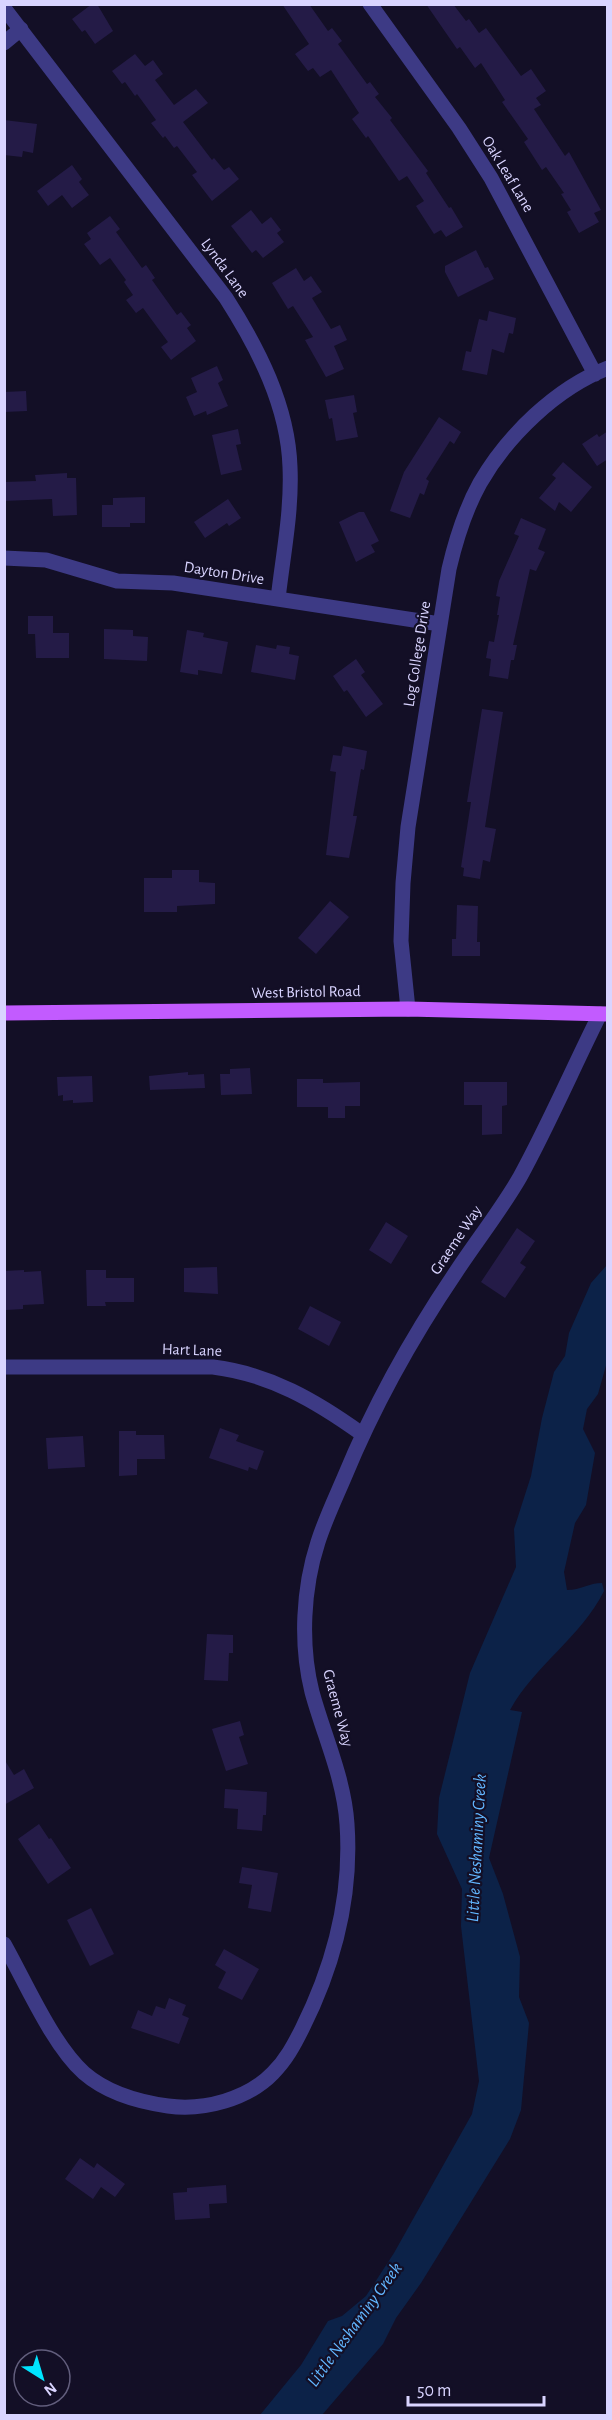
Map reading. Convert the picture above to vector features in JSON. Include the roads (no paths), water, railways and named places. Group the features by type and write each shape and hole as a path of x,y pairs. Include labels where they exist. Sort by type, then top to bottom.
{"main road":[{"name":"West Bristol Road","path":"4,1013 408,1009 604,1014"}],"street":[{"name":"Oak Leaf Lane","path":"370,4 459,128 491,178 601,371"},
{"name":"Lynda Lane","path":"4,8 226,298 257,349 276,397 286,437 290,466 289,501 278,599"},
{"path":"4,43 21,29"},
{"name":"Log College Drive","path":"408,1009 401,941 408,827 440,624 455,545 466,514 481,483 500,454 546,406 601,371"},
{"name":"Dayton Drive","path":"4,558 46,560 117,581 173,583 440,624"},
{"name":"Graeme Way","path":"4,1944 65,2050 85,2073 122,2095 143,2102 175,2107 220,2102 242,2095 262,2084 288,2056 311,2011 325,1976 345,1903 349,1862 347,1820 339,1780 310,1680 305,1641 306,1601 318,1543 362,1434 379,1399 424,1321 519,1178 604,1014"},
{"name":"Hart Lane","path":"4,1367 213,1367 236,1370 258,1376 305,1397 362,1434"}],"water":[{"name":"Little Neshaminy Creek","path":"607,1265 607,1362 598,1394 587,1409 583,1429 595,1453 586,1505 575,1523 564,1572 567,1590 602,1583 604,1591 583,1623 532,1679 510,1710 522,1712 489,1858 503,1894 520,1957 519,1997 529,2023 521,2110 510,2139 421,2283 396,2318 383,2344 322,2415 260,2415 301,2365 328,2321 342,2316 366,2296 394,2253 472,2114 479,2081 461,1926 462,1889 437,1834 439,1798 470,1673 516,1567 514,1529 531,1476 554,1372 565,1356 569,1333 591,1283"}]}
